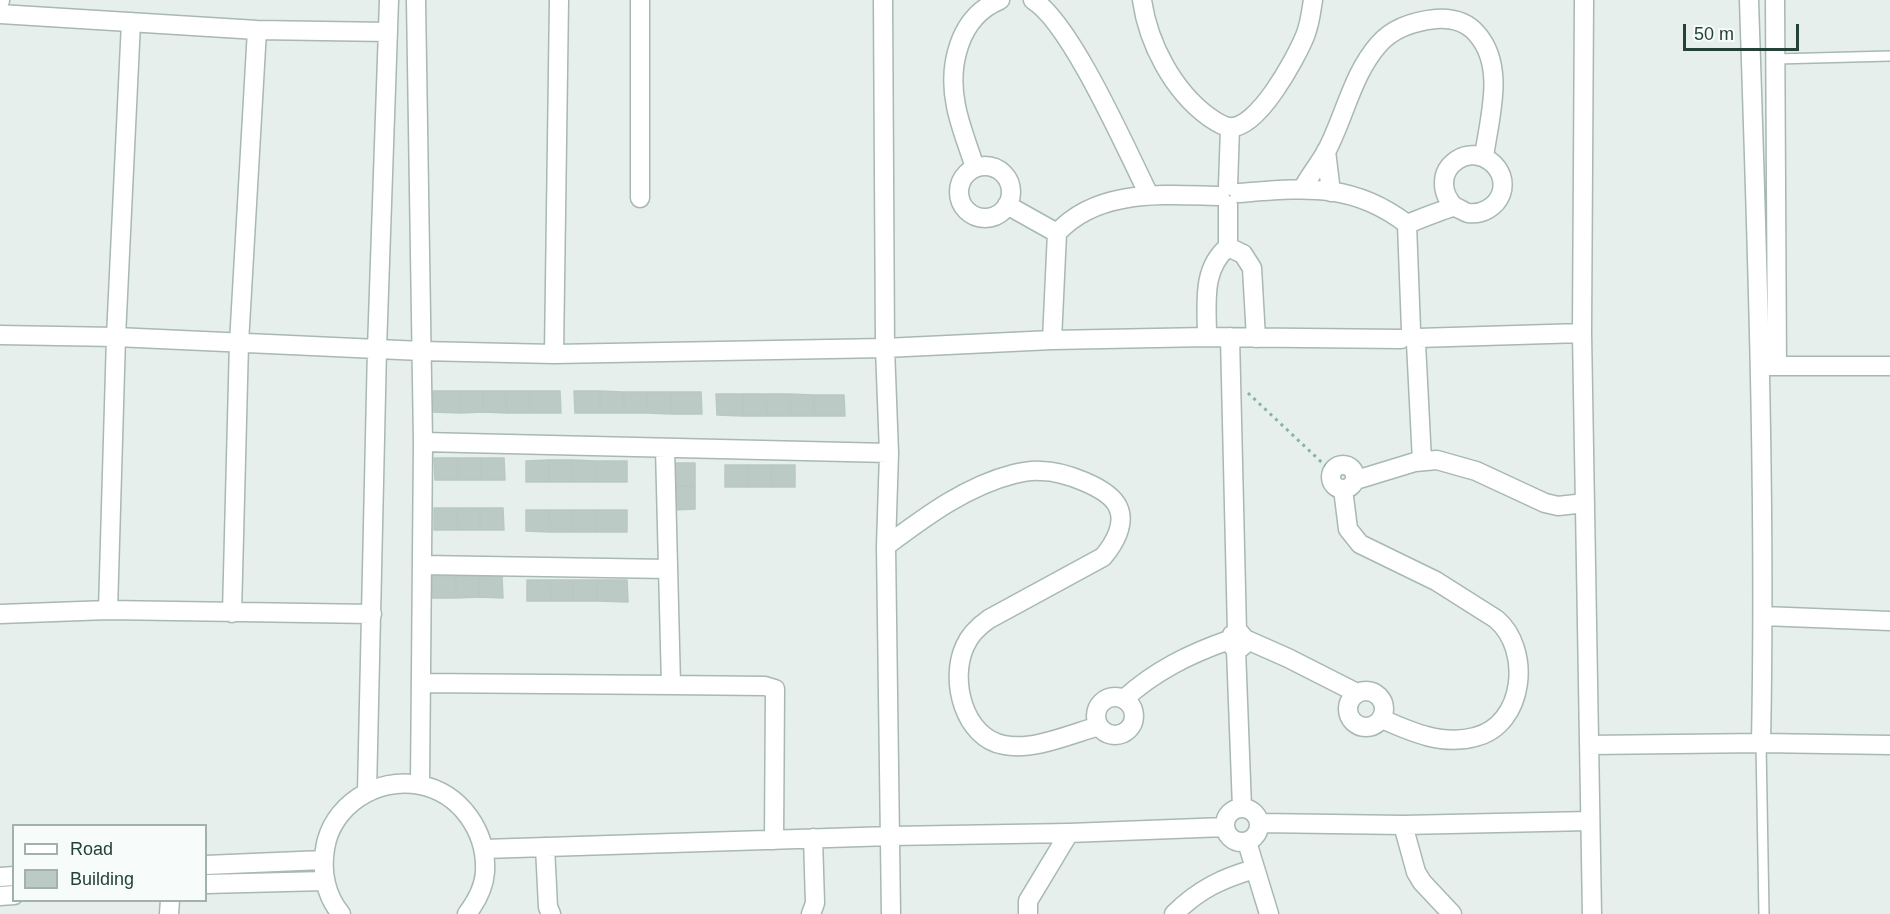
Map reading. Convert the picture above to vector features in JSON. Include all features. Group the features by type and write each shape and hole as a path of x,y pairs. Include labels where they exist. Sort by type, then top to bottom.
{"street":[{"path":"367,792 389,0"},
{"path":"416,0 423,442 420,785"},
{"path":"554,354 559,0"},
{"path":"640,0 640,198"},
{"path":"884,0 885,348 889,453 886,546 891,914"},
{"path":"975,168 956,108 955,63 959,44 969,24 988,6 1000,0"},
{"path":"1033,0 1042,6 1075,53 1149,195"},
{"path":"1142,0 1150,31 1179,88 1198,109 1230,128 1252,116 1273,95 1305,36 1313,0"},
{"path":"1584,0 1582,333 1592,914"},
{"path":"1749,0 1768,366"},
{"path":"1761,743 1776,58 1775,0"},
{"path":"0,14 257,30 388,32"},
{"path":"1303,188 1326,151 1356,81 1372,52 1381,42 1414,23 1453,19 1473,30 1488,49 1493,89 1484,157"},
{"path":"108,610 116,337 131,22"},
{"path":"232,613 239,343 257,30"},
{"path":"1751,60 1776,58"},
{"path":"1207,337 1209,272 1213,262 1228,247 1230,128"},
{"path":"1326,151 1331,192"},
{"path":"1474,155 1484,157 1494,163 1500,173 1502,184 1500,196 1489,209 1478,213 1466,212 1455,207 1448,200 1444,190 1444,180 1454,162 1474,155"},
{"path":"984,166 993,168 1004,175 1010,187 1007,205 999,214 987,218 975,216 965,209 959,198 959,186 965,175 975,168 984,166"},
{"path":"1052,340 1057,233 1071,219 1098,205 1149,195 1229,195 1303,188 1357,195 1388,209 1407,224 1412,337 1422,461"},
{"path":"1007,205 1057,233"},
{"path":"1407,224 1455,207"},
{"path":"1228,247 1243,254 1252,268 1256,338"},
{"path":"0,335 116,337 378,350 554,354 885,348 1052,340 1582,333"},
{"path":"1230,337 1242,808"},
{"path":"1768,366 1890,366"},
{"path":"423,442 889,453"},
{"path":"665,448 671,685"},
{"path":"1332,472 1331,477 1337,488 1422,461 1437,460 1464,466 1522,494 1558,507 1585,503"},
{"path":"886,546 931,513 978,487 1024,472 1041,471 1074,478 1110,497 1119,509 1120,522 1114,541 1103,557 978,627 965,646 959,671 964,707 973,726 992,742 1026,747 1099,726"},
{"path":"1349,484 1348,529 1360,544 1436,581 1503,624 1518,662 1519,683 1514,703 1499,724 1483,735 1462,740 1445,740 1416,733 1382,719"},
{"path":"423,565 668,569"},
{"path":"0,614 108,610 372,614"},
{"path":"1763,616 1890,621"},
{"path":"1124,699 1156,672 1179,660 1237,640 1288,658 1357,693"},
{"path":"422,683 765,686 775,689 774,840"},
{"path":"1366,691 1380,698 1384,709 1382,719 1375,725 1366,728 1357,725 1348,715 1350,700 1357,693 1366,691"},
{"path":"1108,698 1124,699 1134,711 1134,722 1129,730 1120,735 1107,733 1099,726 1096,715 1101,703 1108,698"},
{"path":"1590,745 1761,743 1890,745"},
{"path":"341,914 332,901 325,881 323,860 329,833 344,809 367,792 393,784 420,785 442,793 462,807 476,826 484,849 485,874 478,898 467,914"},
{"path":"1242,808 1257,815 1260,823 1259,831 1254,838 1240,843 1232,840 1225,827 1229,813 1242,808"},
{"path":"1260,823 1403,825 1590,822"},
{"path":"1403,825 1416,872 1422,882 1452,914"},
{"path":"484,849 1225,827"},
{"path":"1025,910 1069,833"},
{"path":"811,914 815,903 813,838"},
{"path":"1247,842 1269,914"},
{"path":"545,847 548,907 551,914"},
{"path":"207,865 323,860"},
{"path":"1174,914 1184,904 1218,881 1255,869"},
{"path":"207,884 325,881"}],"lane":[{"path":"1776,58 1890,56"},
{"path":"1761,743 1764,914"}],"path":[{"path":"1230,376 1332,472"}],"building":[{"path":"433,391 459,391 460,413 433,412"},
{"path":"459,391 483,391 483,412 460,413"},
{"path":"483,391 506,391 507,413 483,412"},
{"path":"506,391 530,391 530,413 507,413"},
{"path":"530,391 560,391 561,413 530,413"},
{"path":"574,391 600,391 600,413 575,413"},
{"path":"600,391 624,392 624,413 600,413"},
{"path":"624,392 647,392 648,413 624,413"},
{"path":"647,392 671,392 671,414 648,413"},
{"path":"671,392 701,392 702,414 671,414"},
{"path":"716,394 743,394 743,416 717,415"},
{"path":"743,394 766,394 767,416 743,416"},
{"path":"766,394 790,394 790,416 767,416"},
{"path":"790,394 813,395 814,416 790,416"},
{"path":"813,395 844,395 845,416 814,416"},
{"path":"434,458 458,458 458,480 435,480"},
{"path":"458,458 481,458 481,480 458,480"},
{"path":"481,458 504,458 505,480 481,480"},
{"path":"549,460 572,460 572,482 549,482"},
{"path":"549,460 549,482 526,482 526,461"},
{"path":"572,460 596,461 596,482 572,482"},
{"path":"596,461 627,461 627,482 596,482"},
{"path":"673,463 695,463 695,486 674,486"},
{"path":"725,465 748,465 749,487 725,487"},
{"path":"748,465 771,465 771,487 749,487"},
{"path":"771,465 795,465 795,487 771,487"},
{"path":"674,486 695,486 695,509 673,510"},
{"path":"434,508 457,508 458,530 434,530"},
{"path":"457,508 480,508 480,530 458,530"},
{"path":"480,508 503,508 504,530 480,530"},
{"path":"526,510 549,510 550,532 526,531"},
{"path":"549,510 572,510 573,532 550,532"},
{"path":"572,510 596,510 596,532 573,532"},
{"path":"596,510 627,510 627,532 596,532"},
{"path":"432,576 456,576 456,598 432,598"},
{"path":"456,576 479,576 479,597 456,598"},
{"path":"479,576 502,576 503,598 479,597"},
{"path":"527,580 550,580 551,601 527,601"},
{"path":"550,580 573,580 573,601 551,601"},
{"path":"573,580 597,580 597,601 573,601"},
{"path":"597,580 627,580 628,602 597,601"}]}
